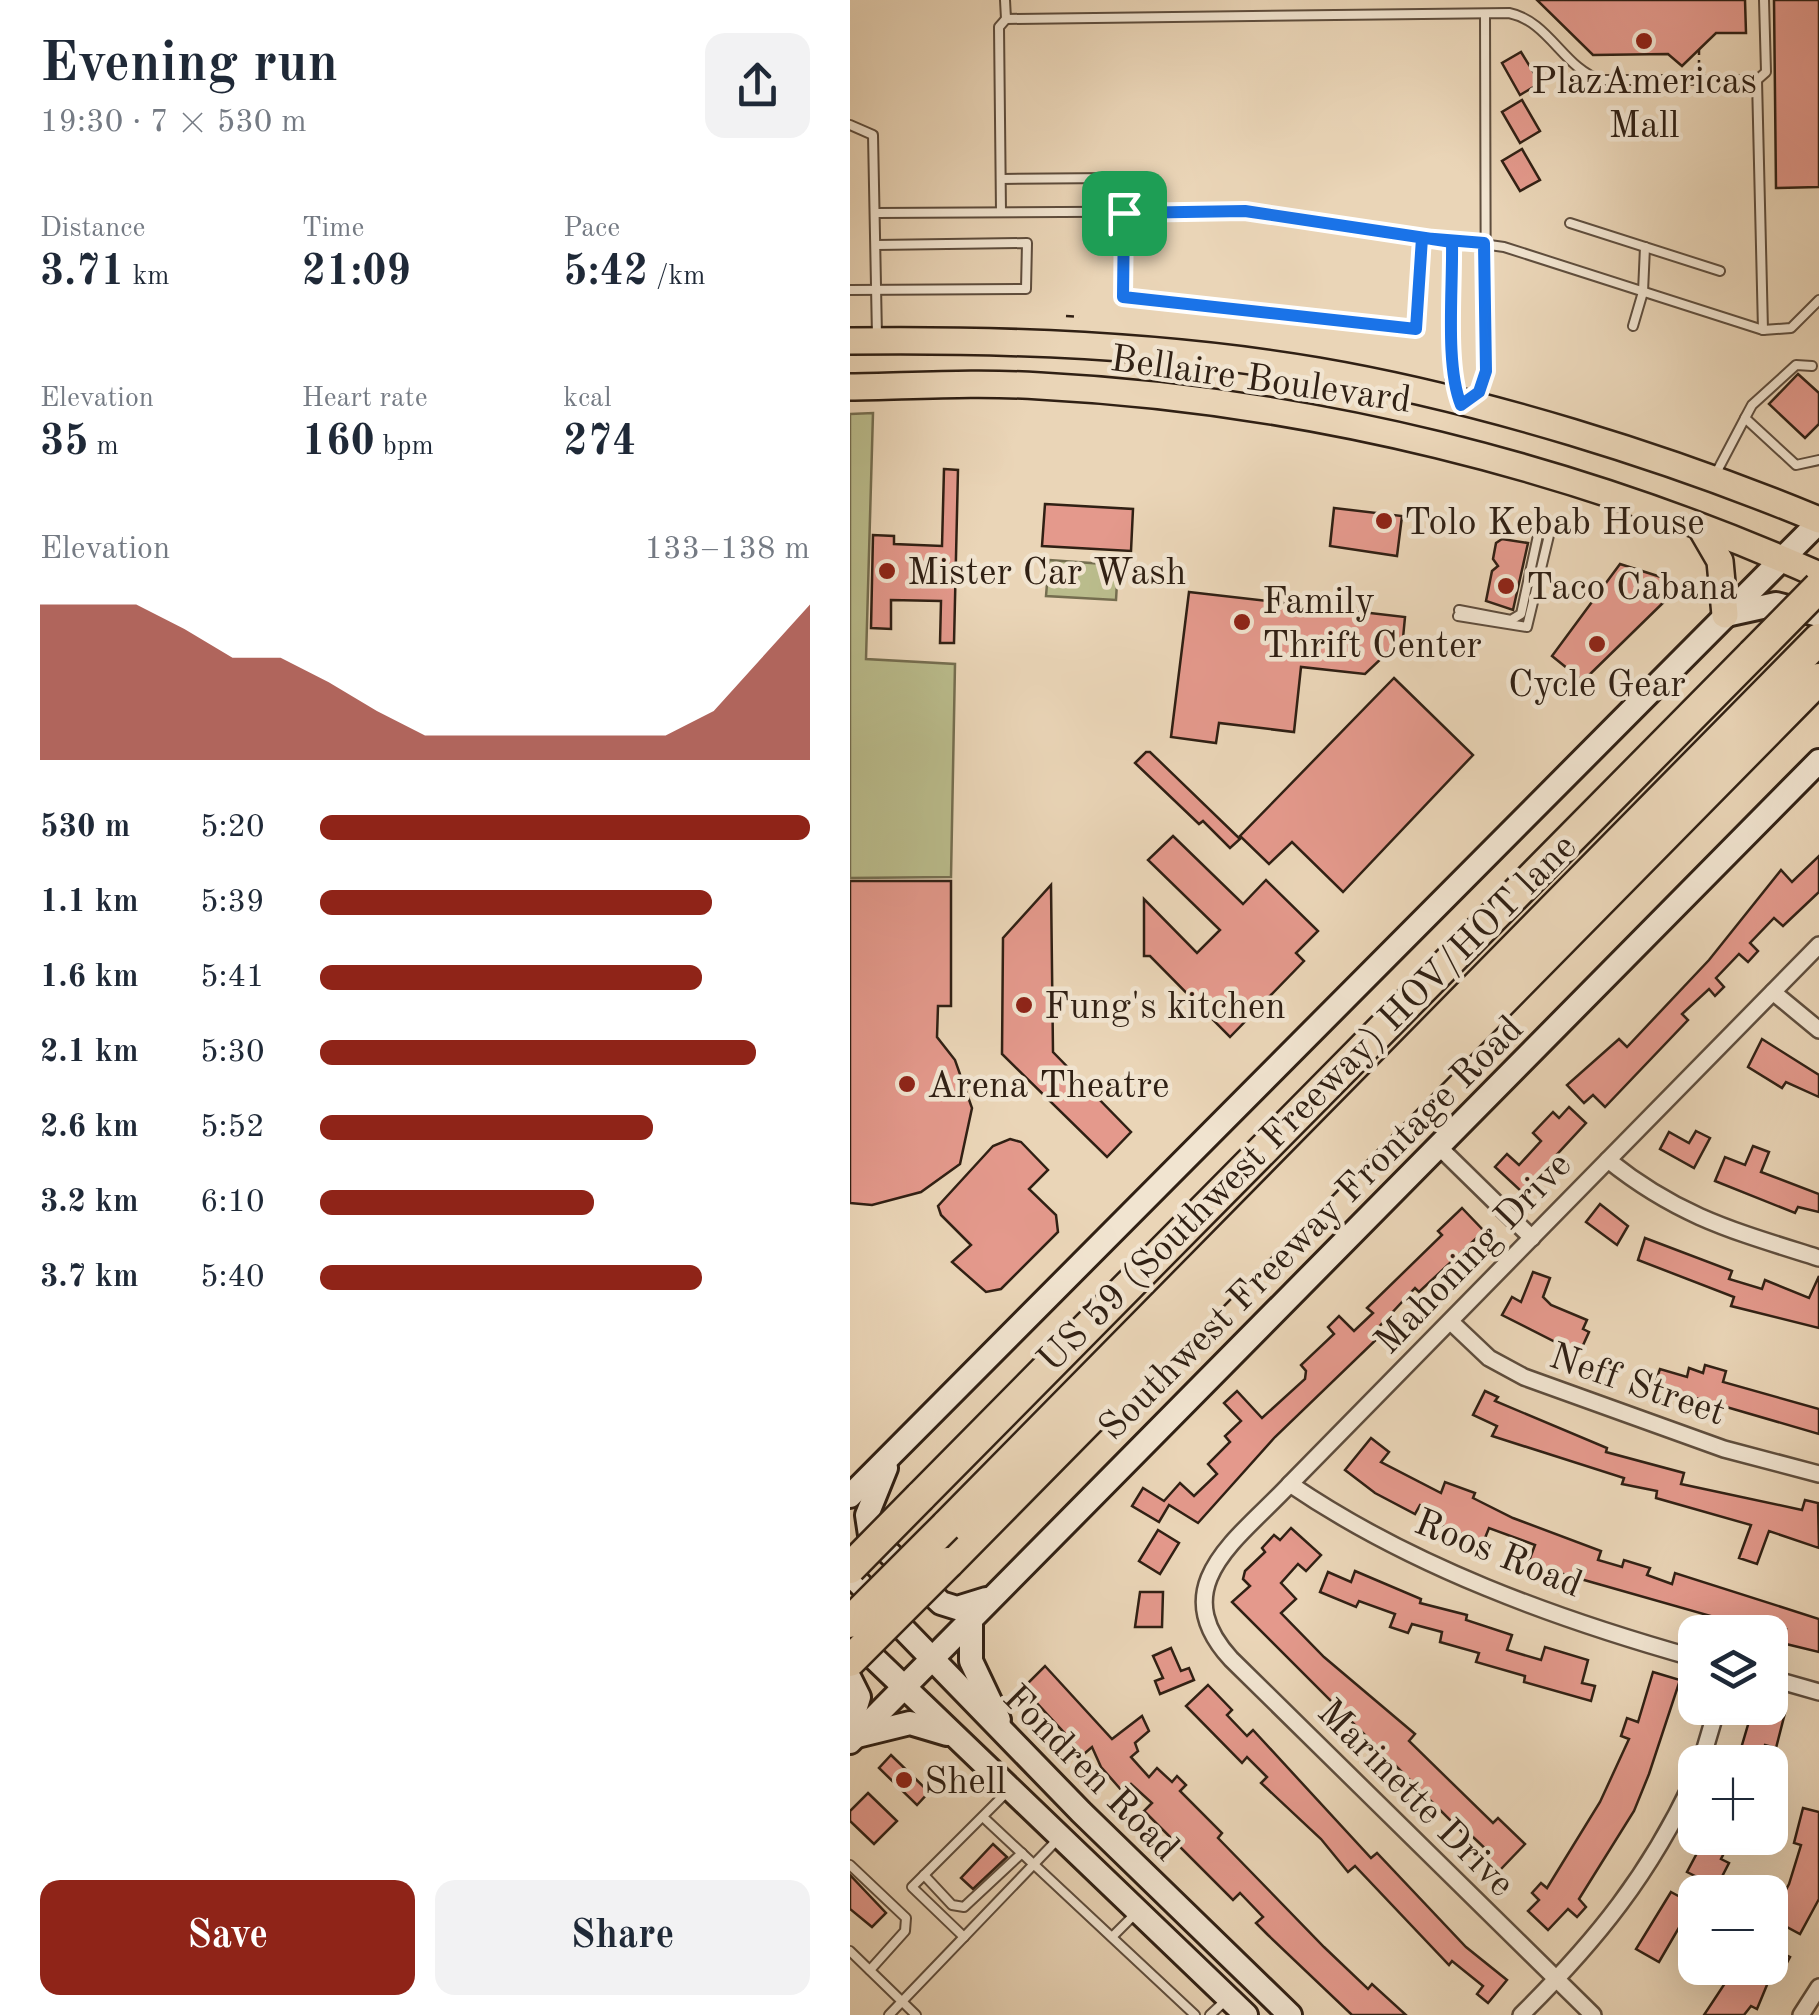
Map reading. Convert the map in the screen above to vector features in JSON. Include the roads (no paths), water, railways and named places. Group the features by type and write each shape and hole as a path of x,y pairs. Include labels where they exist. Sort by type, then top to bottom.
{"highway":[{"path":"850,1571 1819,587"},
{"name":"US 59 (Southwest Freeway) HOV/HOT lane","path":"850,1622 1805,673 1819,639"},
{"path":"850,1661 1805,673"}],"main road":[{"name":"Bellaire Boulevard","path":"850,341 1067,345 1208,356 1320,372 1461,405 1712,481 1819,521"},
{"name":"Bellaire Boulevard","path":"850,387 1041,386 1202,400 1412,436 1492,458 1819,574"},
{"path":"850,1496 1819,521"},
{"path":"1702,530 1720,561 1725,615"},
{"path":"1725,615 1776,604 1819,615"},
{"name":"Southwest Freeway Frontage Road","path":"851,1735 994,1596 1819,761"},
{"path":"850,1481 884,1463"},
{"path":"884,1463 871,1498 866,1526 870,1535 950,1608 994,1596"},
{"name":"Fondren Road","path":"850,1571 930,1659 1081,1812 1290,2015"},
{"path":"971,1618 972,1661 1006,1736"},
{"name":"Fondren Road","path":"850,1635 1246,2015"},
{"path":"850,1679 860,1698 851,1735 910,1723 951,1735"},
{"path":"1059,1838 1081,1812"},
{"path":"1228,1998 1248,1974"}],"street":[{"name":"Mahoning Drive","path":"1206,1619 1202,1594 1208,1571 1819,945"},
{"path":"1773,992 1819,1030"},
{"path":"1439,1147 1532,1238"},
{"path":"1608,1160 1652,1196 1695,1218 1819,1258"},
{"name":"Neff Street","path":"1451,1322 1489,1358 1524,1377 1724,1448 1819,1474"},
{"name":"Roos Road","path":"1290,1484 1348,1524 1443,1568 1678,1652"},
{"name":"Marinette Drive","path":"1206,1619 1213,1639 1231,1659 1593,2015"},
{"path":"1788,1683 1819,1692"},
{"path":"1522,2015 1594,1942 1644,1875 1678,1810"},
{"path":"1801,2015 1819,1988"}],"lane":[{"path":"1005,0 1006,19"},
{"path":"1001,212 998,27 1006,19 1509,13 1531,21 1593,77 1757,80 1766,72 1764,0"},
{"path":"1452,242 1454,334 1450,378 1461,405 1479,392 1486,371 1485,14"},
{"path":"1757,80 1763,330"},
{"path":"850,125 873,135 876,341"},
{"path":"1001,179 1114,178"},
{"path":"876,214 1245,211 1422,238 1484,243 1763,330 1791,328 1817,306"},
{"path":"1124,213 1123,297 1416,329 1422,238"},
{"path":"1570,223 1720,271"},
{"path":"850,290 1026,289 1028,243 876,245"},
{"path":"1633,326 1642,292 1645,247"},
{"path":"1712,481 1752,404 1796,365 1812,366"},
{"path":"1745,418 1796,465 1819,460"},
{"path":"1540,526 1521,614 1511,620 1459,613 1527,627 1551,528"},
{"path":"964,1938 912,1887 1009,1790"},
{"path":"983,1816 1195,2015"},
{"path":"889,2015 1059,1838"},
{"path":"924,1875 952,1905 964,1907 1022,1853"},
{"path":"850,1865 906,1918 905,1931 870,1970"},
{"path":"1112,1937 1137,1912"},
{"path":"850,1951 916,2015"},
{"path":"1210,2015 1228,1998"}],"place":[{"name":"PlazAmericas Mall","path":"1644,41"},
{"name":"Tolo Kebab House","path":"1384,521"},
{"name":"Mister Car Wash","path":"887,571"},
{"name":"Taco Cabana","path":"1506,586"},
{"name":"Family Thrift Center","path":"1242,622"},
{"name":"Cycle Gear","path":"1597,644"},
{"name":"Fung's kitchen","path":"1024,1005"},
{"name":"Arena Theatre","path":"907,1084"},
{"name":"Shell","path":"904,1780"}]}
